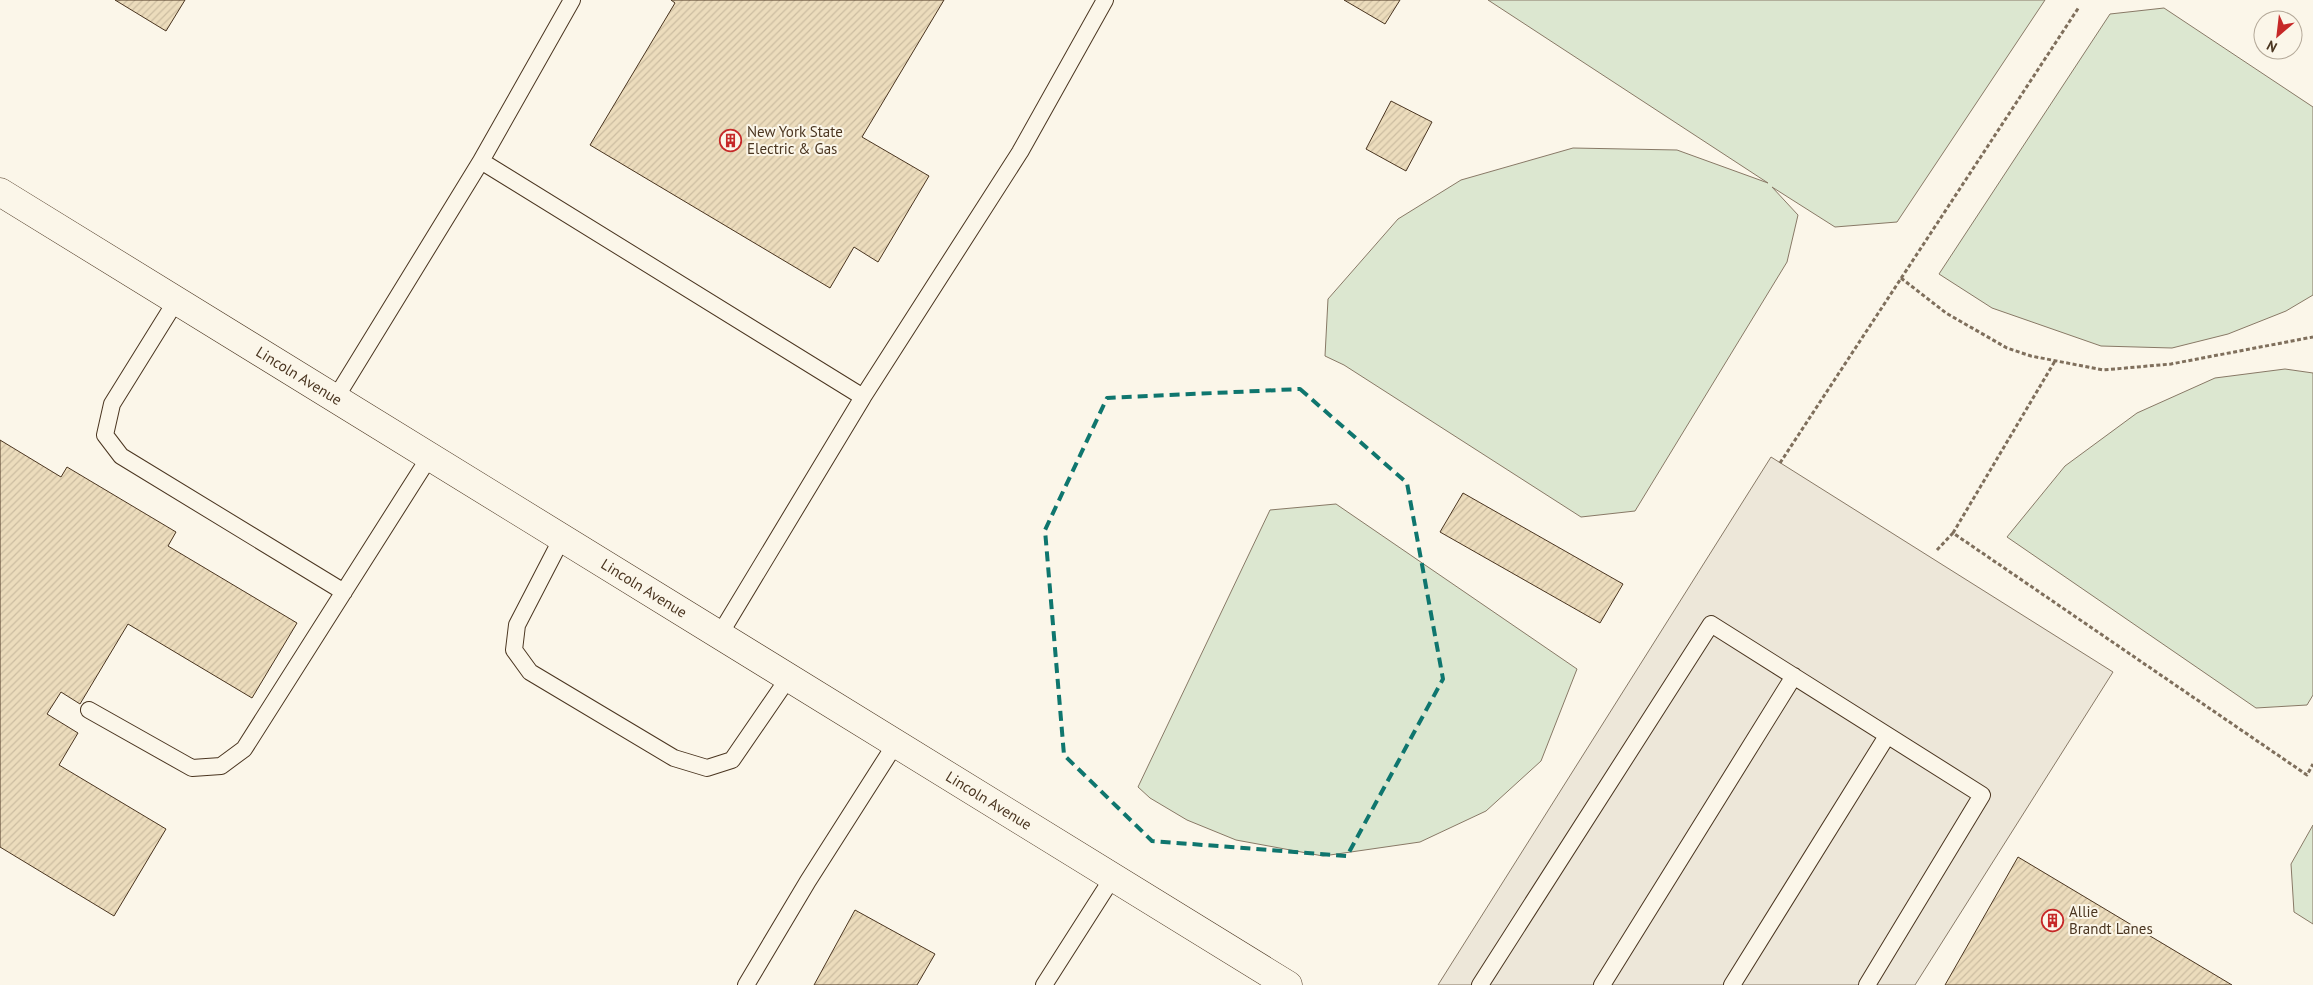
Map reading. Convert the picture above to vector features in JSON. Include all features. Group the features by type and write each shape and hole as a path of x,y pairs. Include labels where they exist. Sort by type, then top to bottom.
{"street":[{"name":"Lincoln Avenue","path":"0,192 1288,985"}],"lane":[{"path":"335,399 480,161 572,0"},
{"path":"720,634 862,397 1020,152 1105,0"},
{"path":"480,161 862,397"},
{"path":"176,301 112,404 105,435 121,456 344,592"},
{"path":"90,710 192,768 221,766 244,749 430,456"},
{"path":"562,538 517,625 514,650 530,672 674,758 707,768 732,760 788,677"},
{"path":"1480,985 1711,624 1982,794 1867,985"},
{"path":"1602,985 1794,676"},
{"path":"1732,985 1888,736"},
{"path":"746,985 808,881 896,743"},
{"path":"1044,985 1113,877"}],"path":[{"path":"1780,463 2079,7"},
{"path":"1901,278 1946,313 2006,348 2055,361 2103,370 2171,364 2313,337"},
{"path":"1937,550 1953,533 2055,361"},
{"path":"1953,533 2306,776 2313,764"}],"highlighted area":[{"path":"1300,389 1407,483 1443,679 1347,856 1152,841 1064,755 1045,530 1107,398"}],"green space":[{"path":"1488,0 2045,0 1897,222 1835,227 1772,187 1798,215 1787,262 1635,511 1581,517 1344,365 1325,356 1328,299 1398,219 1461,180 1573,148 1677,150 1768,183"},
{"path":"2164,8 2313,107 2313,295 2286,311 2228,334 2172,348 2101,346 1992,308 1939,274 2110,14"},
{"path":"2285,369 2313,373 2313,695 2307,705 2256,708 2007,537 2065,466 2137,413 2215,378"},
{"path":"1336,504 1577,669 1541,761 1486,811 1420,842 1323,856 1236,840 1187,820 1150,798 1138,787 1270,510"},
{"path":"2313,825 2313,924 2294,912 2291,864"}],"shaded area":[{"path":"1771,457 2113,672 1915,985 1438,985"}],"building":[{"path":"115,0 185,0 166,31"},
{"name":"New York State Electric & Gas","path":"671,0 944,0 862,137 929,176 878,262 854,247 830,288 590,145 675,3"},
{"path":"1344,0 1400,0 1385,24"},
{"path":"1391,101 1432,122 1406,171 1366,149"},
{"path":"0,440 61,477 67,467 176,532 168,546 297,623 252,698 128,624 80,704 61,692 47,714 78,733 59,765 166,829 114,916 0,847"},
{"path":"1463,493 1623,584 1600,623 1440,532"},
{"name":"Allie Brandt Lanes","path":"2018,857 2232,985 1945,985"},
{"path":"855,910 935,954 917,985 814,985"}],"place":[{"name":"New York State Electric & Gas","path":"731,141"},
{"name":"Allie Brandt Lanes","path":"2053,921"}]}
